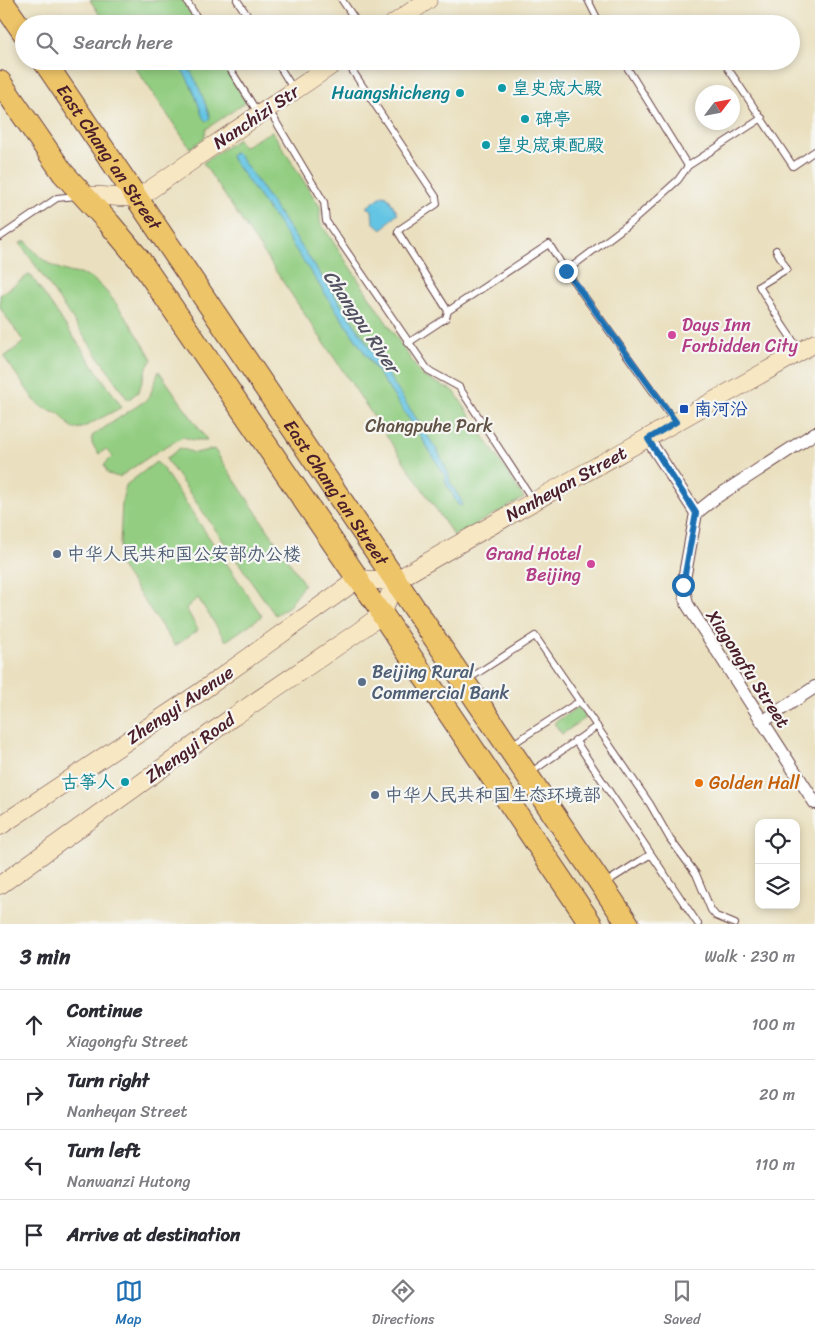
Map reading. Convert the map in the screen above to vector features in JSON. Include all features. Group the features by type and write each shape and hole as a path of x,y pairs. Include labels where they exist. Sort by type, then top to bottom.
{"highway":[{"path":"1,0 15,20"},
{"name":"East Chang'an Street","path":"50,70 628,924"},
{"name":"East Chang'an Street","path":"0,82 65,176 139,259 358,580"},
{"name":"East Chang'an Street","path":"382,614 591,924"}],"main road":[{"name":"East Chang'an Street","path":"358,580 382,614"}],"street":[{"path":"406,15 428,0"},
{"name":"Nanchizi Str","path":"138,198 325,70"},
{"path":"83,195 138,198"},
{"name":"Nanheyan Street","path":"395,581 808,347"},
{"path":"648,439 696,513 715,498 815,432"},
{"name":"Xiagongfu Street","path":"696,513 683,585 684,595 690,612 815,803"},
{"path":"358,580 395,581 382,614"},
{"name":"Zhengyi Avenue","path":"0,826 199,693 358,580"},
{"name":"Zhengyi Road","path":"0,885 225,723 382,614"},
{"path":"762,722 815,688"}],"lane":[{"path":"186,0 195,15"},
{"path":"238,0 247,15"},
{"path":"342,0 352,15"},
{"path":"588,0 596,15"},
{"path":"232,70 264,112 324,202 326,221 408,343 428,370 459,387 534,501"},
{"path":"282,70 295,91"},
{"path":"352,70 436,197 437,204 398,232 448,311"},
{"path":"629,70 688,166"},
{"path":"728,70 793,166 815,151"},
{"path":"566,271 634,220 678,180 688,166 762,118"},
{"path":"0,237 57,198 83,195"},
{"path":"408,343 446,318 448,311 549,244 566,271 676,422"},
{"path":"776,250 787,269 759,286 783,326 808,347"},
{"path":"465,682 535,636 650,804 670,839 696,874 711,910 716,916 736,924"},
{"path":"509,746 580,701"},
{"path":"527,775 597,726"},
{"path":"575,740 698,924"},
{"path":"601,885 651,854"}],"green space":[{"path":"90,0 182,0 191,15 100,15"},
{"path":"137,70 226,70 246,102 206,129 204,139 190,148"},
{"name":"Changpuhe Park","path":"272,131 320,207 320,222 422,376 454,391 524,498 454,536 203,163 238,139 243,147"},
{"path":"26,241 49,264 62,270 91,278 99,284 116,303 133,327 152,359 146,369 139,391 128,400 20,243"},
{"path":"30,274 122,407 82,428 73,429 59,413 43,408 35,401 4,357 24,342 0,308 0,295"},
{"path":"159,371 207,440 193,440 183,437 119,477 108,474 104,465 112,457 106,449 99,454 92,444 92,436 149,398"},
{"path":"180,448 195,453 214,449 304,584 289,606 275,615 166,459"},
{"path":"156,462 161,466 262,616 226,641 198,598 186,608 198,630 175,646 119,564 122,501 126,485"},
{"path":"578,707 586,718 562,734 554,723"}],"water":[{"path":"182,70 189,70 192,74 205,102 210,117 209,120 206,121 203,118 189,81"},
{"path":"237,153 253,175 439,453 449,475 450,482 462,502 462,506 458,505 446,483 444,474 419,434 273,216 232,159 231,155"},
{"path":"383,195 387,196 398,213 382,230 373,222 372,210 367,207"}],"place":[{"name":"皇史宬大殿","path":"502,88"},
{"name":"Huangshicheng","path":"460,93"},
{"name":"碑亭","path":"525,119"},
{"name":"皇史宬東配殿","path":"486,145"},
{"name":"Days Inn Forbidden City","path":"672,335"},
{"name":"南河沿","path":"684,409"},
{"name":"中华人民共和国公安部办公楼","path":"57,554"},
{"name":"Grand Hotel Beijing","path":"591,564"},
{"name":"Beijing Rural Commercial Bank","path":"362,682"},
{"name":"古筝人","path":"125,782"},
{"name":"Golden Hall","path":"699,783"},
{"name":"中华人民共和国生态环境部","path":"375,795"}],"route":[{"path":"566,271 676,422 648,439 696,513 683,585"}],"water label":[{"name":"Changpu River","path":"362,321"}]}
